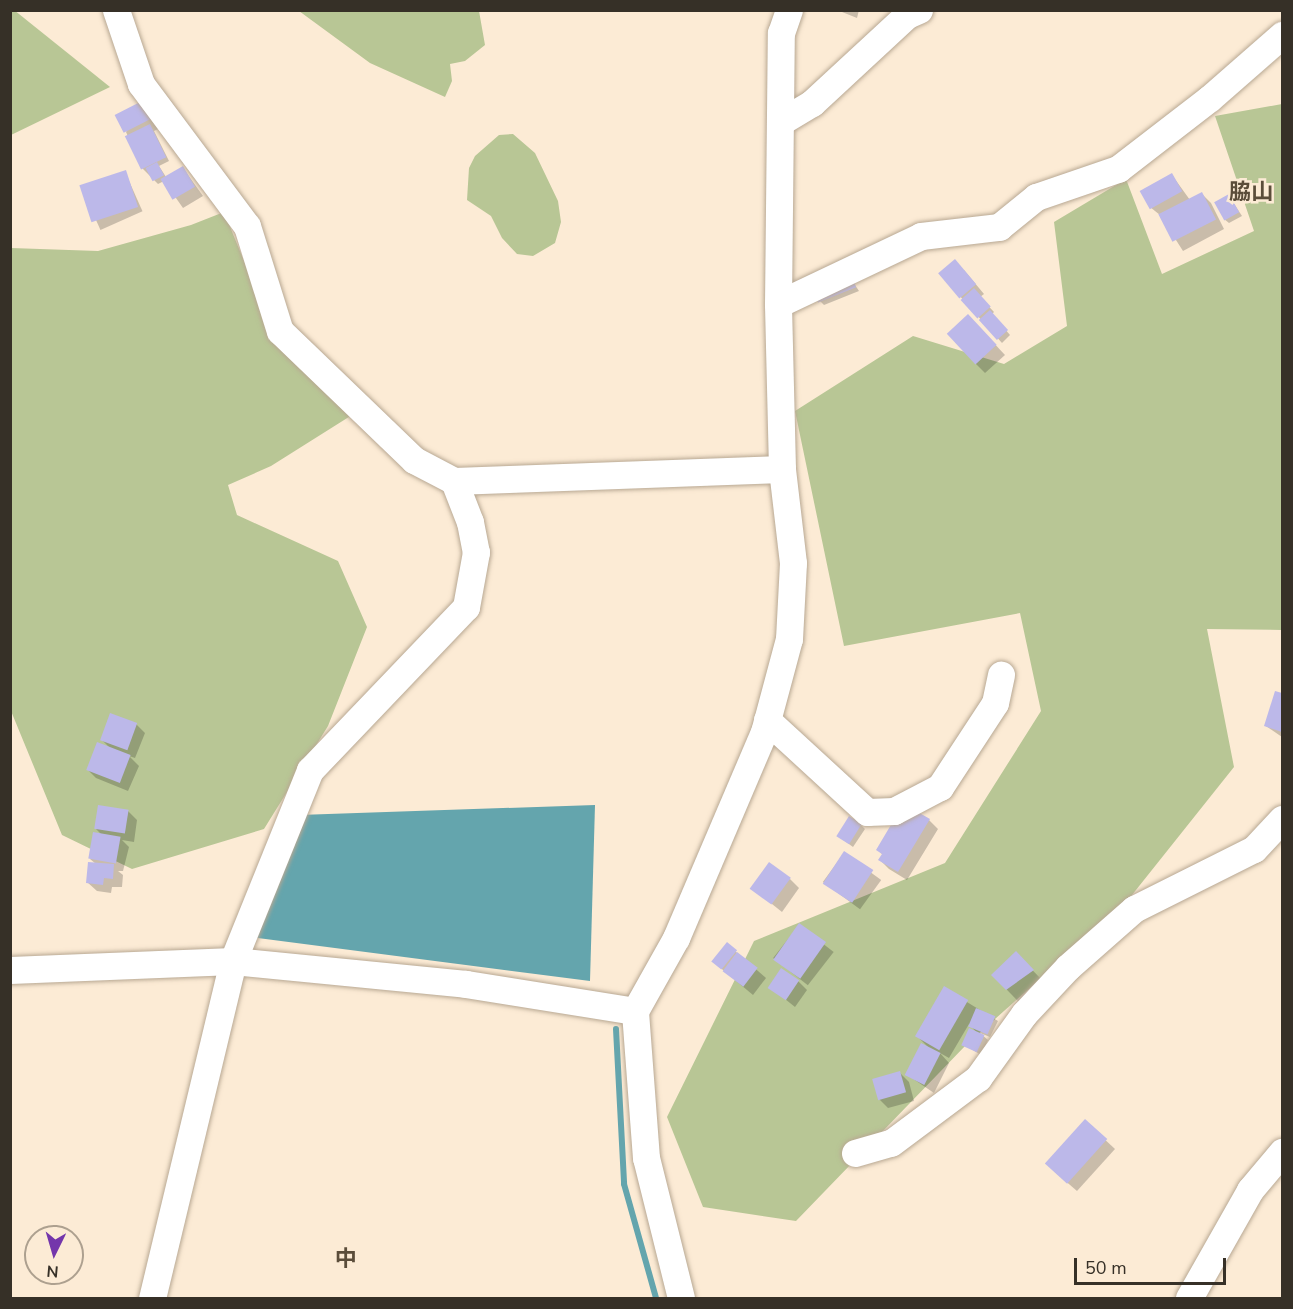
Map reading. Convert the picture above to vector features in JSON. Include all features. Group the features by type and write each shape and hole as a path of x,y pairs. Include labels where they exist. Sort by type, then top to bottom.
{"street":[{"path":"116,10 141,84 247,226 280,331 414,460 453,481 782,469"},
{"path":"681,1299 646,1158 635,1011 676,938 767,720 789,639 793,563 782,469 778,304 782,33 789,10"},
{"path":"782,121 812,103 907,15 919,10"},
{"path":"778,304 921,236 999,227 1036,197 1118,169 1210,98 1282,35"},
{"path":"152,1299 233,961 310,770 466,607 476,552 470,522 453,481"},
{"path":"767,720 867,812 894,811 940,787 995,703 1001,675"},
{"path":"855,1153 891,1143 978,1078 1024,1014 1068,967 1134,909 1254,849 1282,819"},
{"path":"10,970 233,961 466,984 635,1011"},
{"path":"1189,1299 1250,1190 1282,1152"}],"green space":[{"path":"14,10 110,87 11,135 10,11"},
{"path":"299,11 479,11 485,45 465,61 450,64 452,81 445,97 370,63"},
{"path":"1282,104 1282,630 1207,629 1234,767 1128,900 966,1045 796,1221 703,1207 667,1117 754,941 945,863 1041,711 1020,613 844,646 795,411 913,336 1004,364 1067,326 1054,222 1126,179 1162,274 1254,231 1215,116"},
{"path":"513,134 535,153 558,201 561,222 555,243 533,256 517,254 502,238 491,216 467,200 469,168 475,156 499,135"},
{"path":"224,212 273,332 352,415 271,466 228,485 237,515 338,561 367,627 328,726 264,829 132,869 62,835 11,711 11,248 98,251 191,225"}],"water":[{"path":"595,805 590,981 250,937 299,815"}],"building":[{"path":"144,100 153,118 124,133 115,115"},
{"path":"150,124 166,157 141,170 125,136"},
{"path":"157,162 164,175 153,181 146,168"},
{"path":"183,166 195,187 172,200 160,179"},
{"path":"126,170 138,207 91,222 79,185"},
{"path":"1172,173 1182,191 1150,209 1140,191"},
{"path":"1202,192 1216,220 1172,242 1158,214"},
{"path":"1229,194 1239,212 1224,221 1214,202"},
{"path":"955,259 976,284 959,298 938,273"},
{"path":"852,277 856,287 818,303 814,292"},
{"path":"974,288 991,307 977,319 961,300"},
{"path":"990,310 1008,330 997,340 979,320"},
{"path":"968,314 997,345 975,364 947,334"},
{"path":"1275,691 1282,693 1282,732 1264,726"},
{"path":"110,713 137,723 127,750 100,740"},
{"path":"97,742 131,755 120,783 86,770"},
{"path":"98,805 129,810 125,834 94,829"},
{"path":"909,807 930,819 898,872 878,860 882,854 876,850 898,813"},
{"path":"849,816 862,824 849,844 836,836"},
{"path":"93,832 121,837 116,863 88,859"},
{"path":"844,851 873,870 852,903 823,884"},
{"path":"88,862 114,864 113,879 104,878 103,885 86,883"},
{"path":"769,862 791,878 771,905 750,889"},
{"path":"799,923 826,942 800,979 773,960"},
{"path":"727,942 737,950 721,970 711,961"},
{"path":"1016,951 1034,970 1006,990 991,975"},
{"path":"737,952 758,968 743,987 723,971"},
{"path":"781,968 799,980 786,1000 768,988"},
{"path":"944,986 968,1000 939,1050 915,1036"},
{"path":"976,1008 995,1016 988,1035 968,1026"},
{"path":"969,1028 985,1035 977,1052 961,1045"},
{"path":"921,1043 941,1053 924,1085 905,1075"},
{"path":"900,1071 906,1092 878,1100 872,1079"},
{"path":"1085,1119 1107,1139 1067,1184 1045,1164"}],"waterway":[{"path":"616,1029 624,1184 656,1298"}],"district":[{"name":"脇山","path":"1251,193"},
{"name":"中","path":"346,1260"}]}
